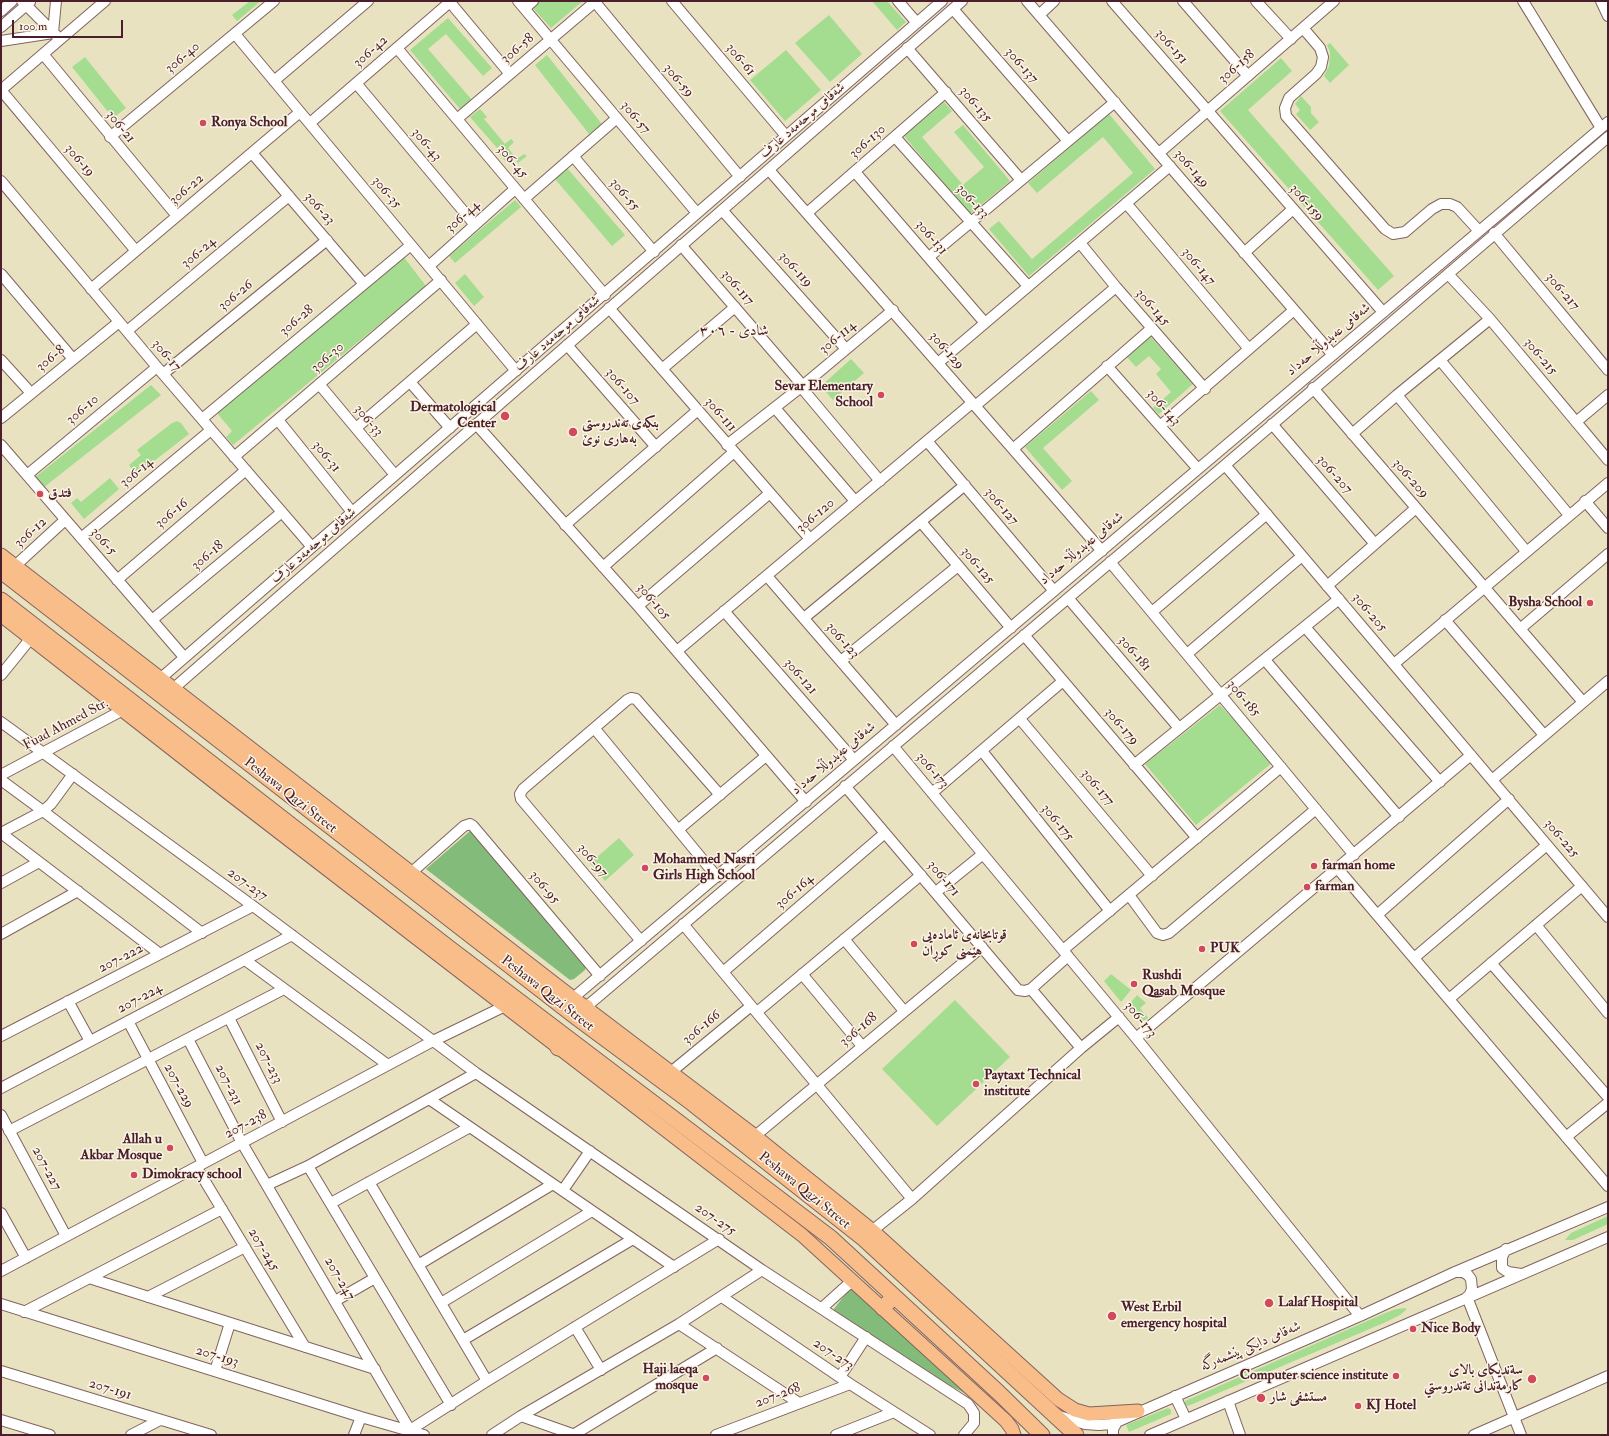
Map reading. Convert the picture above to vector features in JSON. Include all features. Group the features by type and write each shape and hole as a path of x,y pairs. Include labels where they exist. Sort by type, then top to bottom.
{"highway":[{"name":"Peshawa Qazi Street","path":"8,568 273,774 429,904 575,1008 750,1140 868,1234 1042,1394 1056,1415 1076,1435"},
{"name":"Peshawa Qazi Street","path":"1,600 11,618 230,787 302,842 416,922 562,1042 831,1238 894,1296 1029,1428 1042,1435"},
{"path":"416,922 423,923 431,918 433,911 429,904"},
{"path":"449,948 445,941 447,932 453,928 463,929"},
{"path":"883,1308 894,1296"}],"main road":[{"path":"1,555 8,568"},
{"path":"40,593 174,688 273,774 412,872 575,1008 671,1072 750,1140"},
{"path":"11,618 31,638 123,710 230,787"},
{"path":"302,842 505,1006 562,1042 802,1235 1006,1421 1012,1429 1014,1435"},
{"path":"1042,1394 1058,1399 1068,1406 1082,1412 1097,1414 1138,1412"}],"street":[{"path":"1,11 12,1"},
{"path":"56,1 57,36"},
{"path":"1,90 43,54 57,36 105,1"},
{"name":"306-40","path":"110,137 274,1"},
{"path":"522,5 533,1"},
{"name":"306-61","path":"672,1 786,136"},
{"path":"898,1 917,23"},
{"name":"شەقامی موحەمەد عارف","path":"161,678 651,255 697,213 942,1"},
{"name":"شەقامی موحەمەد عارف","path":"174,688 962,1"},
{"name":"306-149","path":"1027,1 1333,355"},
{"path":"1039,15 1054,1"},
{"name":"306-151","path":"1112,1 1208,111"},
{"path":"1183,1 1248,76"},
{"path":"1256,1 1291,39"},
{"name":"306-158","path":"1159,153 1334,1"},
{"path":"1523,1 1605,125"},
{"path":"1601,1 1608,16"},
{"path":"1,27 26,2 57,36"},
{"path":"449,2 510,74"},
{"name":"306-42","path":"310,123 449,2"},
{"name":"306-58","path":"457,119 596,2"},
{"name":"306-59","path":"596,2 740,177"},
{"path":"274,81 363,3"},
{"name":"306-57","path":"522,5 697,213"},
{"name":"306-137","path":"953,9 1068,141"},
{"path":"1303,28 1320,48 1322,57 1321,67 1316,74 1289,98 1284,108 1286,116 1385,229 1393,234 1405,232 1432,209 1441,204 1450,204 1457,207 1479,231"},
{"name":"306-35","path":"235,34 516,370"},
{"path":"1,41 57,36"},
{"name":"306-45","path":"397,48 604,295"},
{"name":"306-135","path":"908,48 1022,180"},
{"name":"306-21","path":"43,54 110,137 177,216"},
{"path":"853,78 862,88"},
{"name":"306-43","path":"356,83 475,225"},
{"name":"306-19","path":"1,90 136,251"},
{"name":"306-130","path":"808,213 946,92"},
{"path":"929,257 1115,102"},
{"name":"306-159","path":"1208,111 1383,312"},
{"name":"306-22","path":"91,289 300,112"},
{"path":"524,199 617,118"},
{"name":"شەقامی عەبدوڵڵا حەداد","path":"575,1008 600,976 1605,125"},
{"name":"شەقامی عەبدوڵڵا حەداد","path":"575,1008 683,924 1225,465 1608,136"},
{"name":"306-133","path":"895,137 1028,286"},
{"name":"306-23","path":"252,153 364,284"},
{"name":"306-55","path":"573,156 651,255 656,267"},
{"path":"938,363 1170,166"},
{"name":"306-129","path":"769,170 893,310 1102,551"},
{"name":"306-131","path":"856,172 985,323"},
{"name":"306-17","path":"1,181 119,322 312,547"},
{"name":"306-44","path":"429,266 515,189"},
{"name":"306-24","path":"127,331 289,196"},
{"name":"306-147","path":"1126,203 1249,350"},
{"path":"1244,253 1293,209"},
{"name":"306-119","path":"722,210 846,349"},
{"name":"306-217","path":"1494,233 1608,370"},
{"name":"306-26","path":"160,370 327,240"},
{"name":"306-145","path":"1080,243 1116,287 1205,389"},
{"name":"306-28","path":"202,419 411,245"},
{"name":"306-117","path":"682,245 802,386 880,481"},
{"path":"1,274 73,359"},
{"name":"306-215","path":"1448,274 1490,319 1608,460"},
{"name":"306-30","path":"234,456 441,280"},
{"name":"306-120","path":"677,651 927,441 1116,287"},
{"path":"1407,292 1415,301"},
{"path":"662,369 735,307"},
{"name":"306-111","path":"609,308 810,539"},
{"name":"306-114","path":"603,568 775,408 893,310"},
{"path":"1160,426 1205,389 1294,310"},
{"path":"1352,434 1490,319"},
{"name":"306-8","path":"1,418 119,322"},
{"path":"356,428 478,324"},
{"path":"1013,449 1152,328"},
{"name":"306-107","path":"567,345 656,447"},
{"path":"1,360 31,393"},
{"path":"1440,360 1569,515"},
{"name":"306-143","path":"1107,366 1198,469"},
{"name":"306-10","path":"27,475 160,370"},
{"path":"410,382 450,428"},
{"name":"306-33","path":"319,384 395,475"},
{"name":"306-209","path":"1313,388 1583,702"},
{"path":"1397,395 1526,552"},
{"path":"1576,422 1608,395"},
{"path":"775,408 855,501"},
{"path":"565,525 698,410"},
{"name":"306-31","path":"278,420 352,512"},
{"name":"306-105","path":"476,424 638,606 806,802"},
{"name":"306-207","path":"1272,424 1375,544"},
{"name":"306-14","path":"81,538 211,430"},
{"name":"306-127","path":"927,441 1054,591"},
{"name":"306-5","path":"1,445 152,620 180,661 173,670 175,676 181,678 187,676"},
{"name":"306-205","path":"1225,465 1492,780"},
{"name":"306-16","path":"117,580 246,470"},
{"path":"1394,664 1608,483"},
{"path":"804,618 965,486"},
{"path":"638,606 770,494"},
{"path":"1168,495 1177,505"},
{"path":"1585,501 1608,528"},
{"path":"1327,586 1416,508"},
{"name":"306-18","path":"152,620 282,512"},
{"path":"1152,612 1267,514"},
{"name":"306-12","path":"8,568 65,520"},
{"name":"306-125","path":"921,522 1011,628"},
{"path":"1520,629 1608,554"},
{"path":"1186,654 1302,556"},
{"name":"306-185","path":"1110,562 1354,855"},
{"path":"841,661 958,566"},
{"name":"306-123","path":"767,576 896,725"},
{"name":"306-181","path":"1068,598 1179,728"},
{"path":"1134,764 1339,599"},
{"name":"306-121","path":"724,612 854,760"},
{"path":"1445,620 1544,735"},
{"path":"1305,627 1440,782"},
{"name":"306-179","path":"1024,635 1197,838"},
{"path":"1,675 31,638"},
{"path":"1265,660 1398,817"},
{"path":"1492,780 1608,680"},
{"path":"932,793 1063,681"},
{"path":"717,877 595,729 627,700 631,698 636,699 720,795"},
{"path":"919,706 928,716"},
{"name":"Fuad Ahmed Str.","path":"1,775 123,710"},
{"name":"306-177","path":"1020,719 1152,876"},
{"name":"207-237","path":"1,722 253,906 433,1041"},
{"name":"306-97","path":"595,729 523,789 520,794 521,799 641,941"},
{"name":"306-173","path":"893,746 1119,1017 1360,1316"},
{"name":"306-175","path":"982,751 1110,911"},
{"path":"1136,1038 1338,869 1471,755"},
{"path":"678,830 766,756"},
{"path":"1081,1048 1031,989 1110,911 1281,767"},
{"path":"73,774 43,811 1,833 160,954"},
{"path":"1,780 202,933"},
{"name":"306-225","path":"1492,780 1606,912"},
{"name":"306-171","path":"845,786 1018,990 1025,991 1031,989"},
{"path":"1377,915 1508,800"},
{"path":"1129,895 1157,933 1163,935 1169,933 1316,809"},
{"name":"306-95","path":"412,872 464,826 470,824 600,976"},
{"name":"306-164","path":"723,972 885,833"},
{"path":"1414,958 1547,845"},
{"path":"936,892 983,854"},
{"path":"1,882 39,862"},
{"path":"1338,869 1608,1186"},
{"name":"306-166","path":"671,1072 802,974 921,875"},
{"path":"1449,999 1582,886"},
{"path":"1,934 78,891"},
{"name":"207-222","path":"1,1036 253,906"},
{"path":"683,924 912,1199"},
{"path":"1536,926 1608,1013"},
{"name":"207-224","path":"1,1088 292,935"},
{"path":"844,940 904,1011"},
{"name":"306-168","path":"750,1140 982,947"},
{"path":"245,960 388,1065"},
{"path":"1491,963 1608,1098"},
{"path":"802,974 862,1046"},
{"path":"9,1131 284,989"},
{"path":"68,1001 90,1041"},
{"name":"207-238","path":"1,1271 433,1041 505,1006"},
{"path":"868,1234 912,1199 1081,1048 1119,1017"},
{"name":"207-233","path":"229,1018 282,1122"},
{"name":"207-229","path":"128,1021 200,1166"},
{"name":"207-231","path":"188,1039 242,1143"},
{"name":"207-275","path":"433,1041 476,1073 762,1270 968,1404 974,1413 974,1423 964,1435"},
{"path":"267,1186 308,1166 476,1073"},
{"path":"429,1099 674,1267"},
{"path":"1566,1137 1608,1103"},
{"name":"207-227","path":"1,1115 66,1236"},
{"path":"331,1203 470,1127"},
{"name":"207-247","path":"242,1143 410,1430"},
{"path":"563,1190 590,1151"},
{"name":"207-245","path":"200,1166 222,1209 305,1347"},
{"path":"308,1166 451,1405"},
{"path":"369,1182 487,1381"},
{"path":"418,1265 554,1184"},
{"name":"شەقامی دایکی پێشمەرگە","path":"1056,1415 1092,1425 1106,1425 1117,1422 1360,1316 1506,1249 1608,1207"},
{"path":"24,1312 222,1209"},
{"path":"441,1303 592,1211"},
{"path":"1,1213 26,1258"},
{"path":"1150,1435 1608,1237"},
{"path":"463,1340 633,1239"},
{"path":"410,1430 719,1239"},
{"path":"148,1297 245,1247"},
{"path":"1506,1249 1502,1257 1502,1268 1508,1272 1521,1274"},
{"path":"492,1435 521,1416 679,1324 762,1270"},
{"path":"1455,1272 1463,1272 1471,1279 1472,1289 1468,1297 1521,1435"},
{"path":"89,1278 375,1369"},
{"path":"335,1301 375,1278"},
{"path":"822,1308 852,1280"},
{"name":"207-273","path":"722,1297 850,1384 930,1435"},
{"name":"207-193","path":"1,1304 361,1417 424,1435"},
{"path":"215,1371 230,1323"},
{"path":"679,1324 799,1403"},
{"path":"575,1327 601,1370"},
{"path":"840,1377 866,1337"},
{"path":"521,1416 574,1435 717,1348"},
{"name":"207-191","path":"1,1371 160,1420 190,1432 211,1435"},
{"path":"1474,1435 1608,1376"},
{"name":"207-268","path":"716,1435 741,1431 799,1403 850,1384"},
{"path":"1175,1396 1186,1419"},
{"path":"1228,1401 1240,1435"},
{"path":"836,1435 894,1412"},
{"path":"354,1435 361,1417"},
{"path":"1,1420 42,1434"},
{"path":"131,1435 160,1420"},
{"path":"1113,1435 1113,1429 1117,1422"}],"green space":[{"path":"250,1 261,1 237,21 232,15"},
{"path":"537,1 583,1 551,28 531,6"},
{"path":"872,1 887,1 906,22 897,30"},
{"path":"829,15 862,54 830,82 795,43"},
{"path":"448,18 492,68 483,76 446,34 428,49 472,100 460,109 410,50"},
{"path":"1330,43 1349,65 1330,83 1324,76 1329,66 1330,52 1327,45"},
{"path":"786,50 821,90 785,121 750,80"},
{"path":"547,55 602,124 589,134 535,65"},
{"path":"85,57 126,108 113,118 72,67"},
{"path":"1281,58 1292,71 1248,110 1394,276 1378,290 1220,111"},
{"path":"1301,96 1311,107 1311,113 1319,122 1310,130 1296,114 1300,110 1295,104"},
{"path":"944,102 952,111 922,137 963,185 984,167 954,132 963,125 1010,181 970,214 904,136"},
{"path":"480,109 487,117 484,119 505,144 511,139 514,142 508,148 517,159 524,154 527,156 518,163 514,159 511,162 509,159 506,162 499,154 504,150 500,146 497,148 470,117"},
{"path":"1109,114 1155,169 1029,276 989,229 999,221 1032,259 1133,173 1103,137 1037,193 1028,183"},
{"path":"567,168 625,235 612,246 555,179"},
{"path":"515,200 521,207 455,263 449,256"},
{"path":"403,256 426,286 233,445 226,437 232,431 217,413"},
{"path":"465,274 484,297 474,306 455,283"},
{"path":"1149,335 1193,384 1159,414 1153,408 1171,392 1156,374 1161,369 1149,356 1136,367 1125,355"},
{"path":"851,359 864,373 833,400 821,386"},
{"path":"151,385 161,395 43,488 34,478"},
{"path":"1091,391 1099,400 1043,448 1072,481 1062,490 1025,447"},
{"path":"177,421 181,423 189,434 136,475 129,465 141,455 137,450 172,423"},
{"path":"110,478 119,489 84,519 71,503 77,498 81,502"},
{"path":"1220,705 1273,762 1196,825 1145,764"},
{"path":"470,831 586,966 585,970 574,979 570,980 426,869"},
{"path":"619,838 634,855 605,881 590,863"},
{"path":"1111,974 1131,990 1121,1002 1104,981"},
{"path":"1137,995 1146,1003 1140,1008 1148,1018 1140,1023 1127,1007"},
{"path":"955,1000 1010,1057 937,1126 882,1069"},
{"path":"1608,1216 1608,1224 1573,1240 1565,1240 1571,1233"},
{"path":"852,1286 972,1397 938,1379 833,1310"},
{"path":"1406,1308 1406,1310 1400,1315 1386,1322 1188,1406 1185,1405 1185,1401 1383,1314 1396,1309"},
{"path":"1168,1408 1171,1410 1171,1414 1129,1432 1126,1425"}],"place":[{"name":"Ronya School","path":"203,123"},
{"name":"Sevar Elementary School","path":"881,395"},
{"name":"Dermatological Center","path":"505,416"},
{"name":"بنکەی تەندروستی بەهاری نوێ","path":"573,432"},
{"name":"فتدق","path":"40,494"},
{"name":"Bysha School","path":"1590,603"},
{"name":"farman home","path":"1314,866"},
{"name":"Mohammed Nasri Girls High School","path":"645,868"},
{"name":"farman","path":"1307,887"},
{"name":"قوتابخانەی ئامادەیی هێمنی کوڕان","path":"914,944"},
{"name":"PUK","path":"1202,949"},
{"name":"Rushdi Qasab Mosque","path":"1134,984"},
{"name":"Paytaxt Technical institute","path":"976,1084"},
{"name":"Allah u Akbar Mosque","path":"170,1148"},
{"name":"Dimokracy school","path":"134,1175"},
{"name":"Lalaf Hospital","path":"1269,1303"},
{"name":"West Erbil emergency hospital","path":"1112,1316"},
{"name":"Nice Body","path":"1413,1329"},
{"name":"Computer science institute","path":"1396,1376"},
{"name":"Haji laeqa mosque","path":"706,1378"},
{"name":"سةنديكاى بالاى كارمةندانى تةندروستي","path":"1532,1379"},
{"name":"مستشفى شار","path":"1261,1398"},
{"name":"KJ Hotel","path":"1358,1406"}],"district":[{"name":"شادی - ٣٠٦","path":"734,332"}]}
